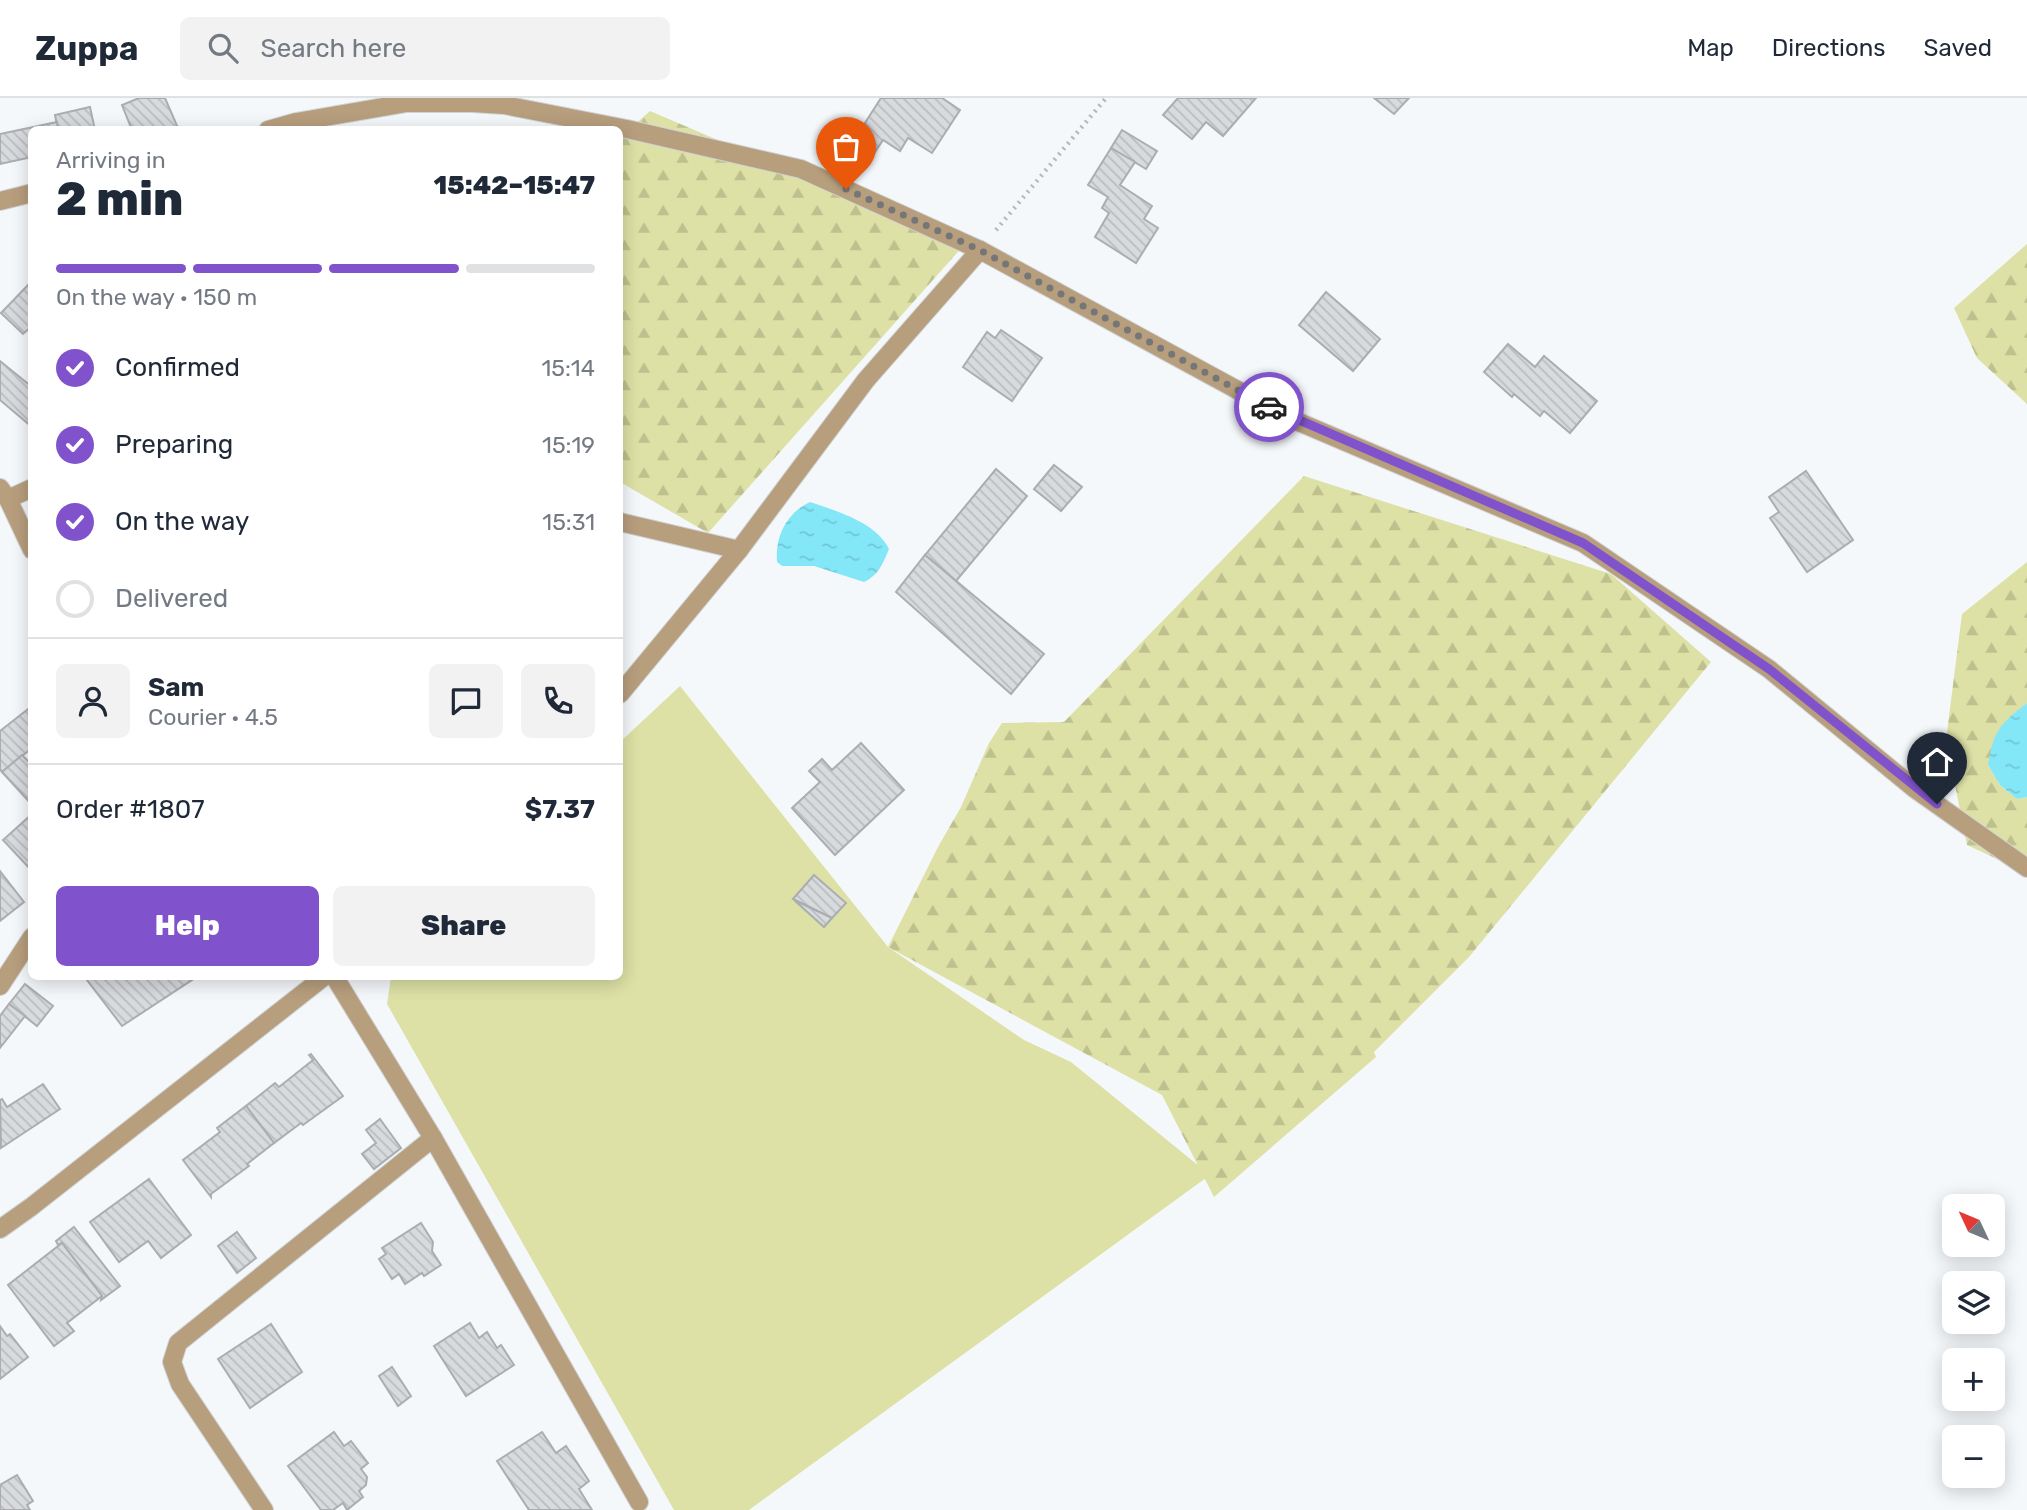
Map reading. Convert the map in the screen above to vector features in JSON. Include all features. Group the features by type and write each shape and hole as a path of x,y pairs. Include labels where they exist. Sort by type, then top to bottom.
{"street":[{"path":"282,126 407,103 504,105 612,126"},
{"path":"623,128 801,169 980,250 1287,417 1583,543 1769,669 1915,789 2027,868"},
{"path":"0,201 28,194"},
{"path":"623,690 739,550 866,380 980,250"},
{"path":"28,489 4,494 28,542"},
{"path":"623,523 739,550"},
{"path":"0,986 28,943"},
{"path":"0,1229 31,1208 320,980"},
{"path":"336,980 433,1138 639,1502"},
{"path":"264,1510 180,1384 173,1362 178,1343 433,1138"}],"path":[{"path":"980,250 1106,98"}],"green space":[{"path":"650,111 964,245 708,533 623,484 623,135"},
{"path":"2027,244 2027,404 1977,358 1954,308"},
{"path":"1304,476 1611,574 1711,662 1469,957 1374,1052 1376,1057 1214,1197 1162,1095 888,947 961,807 989,743 1002,723 1064,722"},
{"path":"2027,562 2027,703 2008,720 1988,765 2000,785 2017,799 2027,797 2027,873 1967,845 1946,740 1962,614"},
{"path":"680,686 888,947 1024,1040 1071,1062 1210,1175 749,1510 674,1510 387,1004 391,980 623,980 623,739"}],"water":[{"path":"810,502 854,519 883,540 889,549 873,576 864,582 814,566 782,566 777,562 780,535 788,519"},
{"path":"2027,703 2027,797 2017,799 2000,785 1988,765 1992,744 1999,729"}],"building":[{"path":"139,98 165,98 177,126 130,126 122,105"},
{"path":"881,98 942,98 960,110 932,153 908,138 900,151 883,140 867,164 847,151"},
{"path":"1178,98 1256,98 1223,136 1206,122 1192,139 1163,115"},
{"path":"1374,98 1409,98 1394,114"},
{"path":"90,107 94,126 57,126 55,115"},
{"path":"57,122 58,126 38,126"},
{"path":"28,128 28,158 0,164 0,134"},
{"path":"1122,130 1157,151 1146,169 1111,148"},
{"path":"1111,148 1135,162 1120,185 1152,206 1144,219 1158,228 1136,263 1095,237 1109,213 1102,208 1108,197 1088,185"},
{"path":"28,285 28,330 23,334 1,313"},
{"path":"1326,292 1380,339 1353,371 1299,325"},
{"path":"1001,330 1042,358 1012,401 963,367 987,332 995,338"},
{"path":"1508,344 1535,367 1544,356 1597,401 1570,433 1544,411 1540,416 1514,394 1512,397 1484,372"},
{"path":"0,361 28,384 28,424 0,400"},
{"path":"1054,465 1082,487 1061,511 1034,489"},
{"path":"996,469 1027,496 956,581 925,555"},
{"path":"1806,471 1853,540 1807,572 1770,518 1779,512 1769,497"},
{"path":"925,555 1044,654 1011,694 896,592"},
{"path":"28,709 28,751 2,772 0,769 0,731"},
{"path":"861,743 904,790 835,855 792,808 820,782 809,771 822,759 832,770"},
{"path":"22,755 28,761 28,801 2,772"},
{"path":"28,818 28,867 3,840"},
{"path":"0,871 24,902 0,921"},
{"path":"814,875 846,903 832,918 793,899"},
{"path":"794,900 832,918 824,927"},
{"path":"87,980 192,980 122,1026"},
{"path":"25,984 53,1006 37,1026 9,1004"},
{"path":"9,1004 25,1016 0,1048 0,1016"},
{"path":"311,1054 343,1096 274,1143 246,1106 275,1083 279,1087 313,1060 309,1055"},
{"path":"43,1084 60,1109 1,1148 0,1100 2,1099 7,1107"},
{"path":"246,1106 274,1143 247,1164 249,1166 211,1194 211,1197 183,1160 220,1132 217,1128"},
{"path":"380,1119 401,1148 374,1169 362,1154 376,1143 366,1130"},
{"path":"149,1179 191,1235 161,1258 148,1241 119,1262 90,1222"},
{"path":"421,1223 433,1242 432,1251 441,1265 405,1284 399,1274 392,1279 379,1259 386,1254 382,1248"},
{"path":"74,1227 120,1286 101,1300 102,1296 62,1243 58,1245 56,1241"},
{"path":"237,1232 256,1258 237,1273 218,1246"},
{"path":"62,1243 102,1296 67,1323 74,1331 54,1346 8,1285"},
{"path":"470,1323 479,1338 487,1332 497,1348 501,1345 514,1365 466,1396 434,1346"},
{"path":"271,1324 302,1372 250,1408 218,1359"},
{"path":"0,1326 28,1357 0,1379"},
{"path":"392,1367 411,1396 398,1406 379,1376"},
{"path":"334,1432 344,1446 351,1441 368,1463 361,1469 367,1477 366,1485 359,1491 363,1497 347,1510 343,1503 333,1510 321,1510 288,1466"},
{"path":"542,1432 556,1453 566,1446 589,1481 579,1489 592,1510 529,1510 497,1461"},
{"path":"17,1475 33,1501 27,1505 30,1510 0,1510 0,1485"}],"way so far":[{"path":"846,189 980,250 1269,407"}],"route":[{"path":"1269,407 1583,543 1769,669 1937,804"}]}
